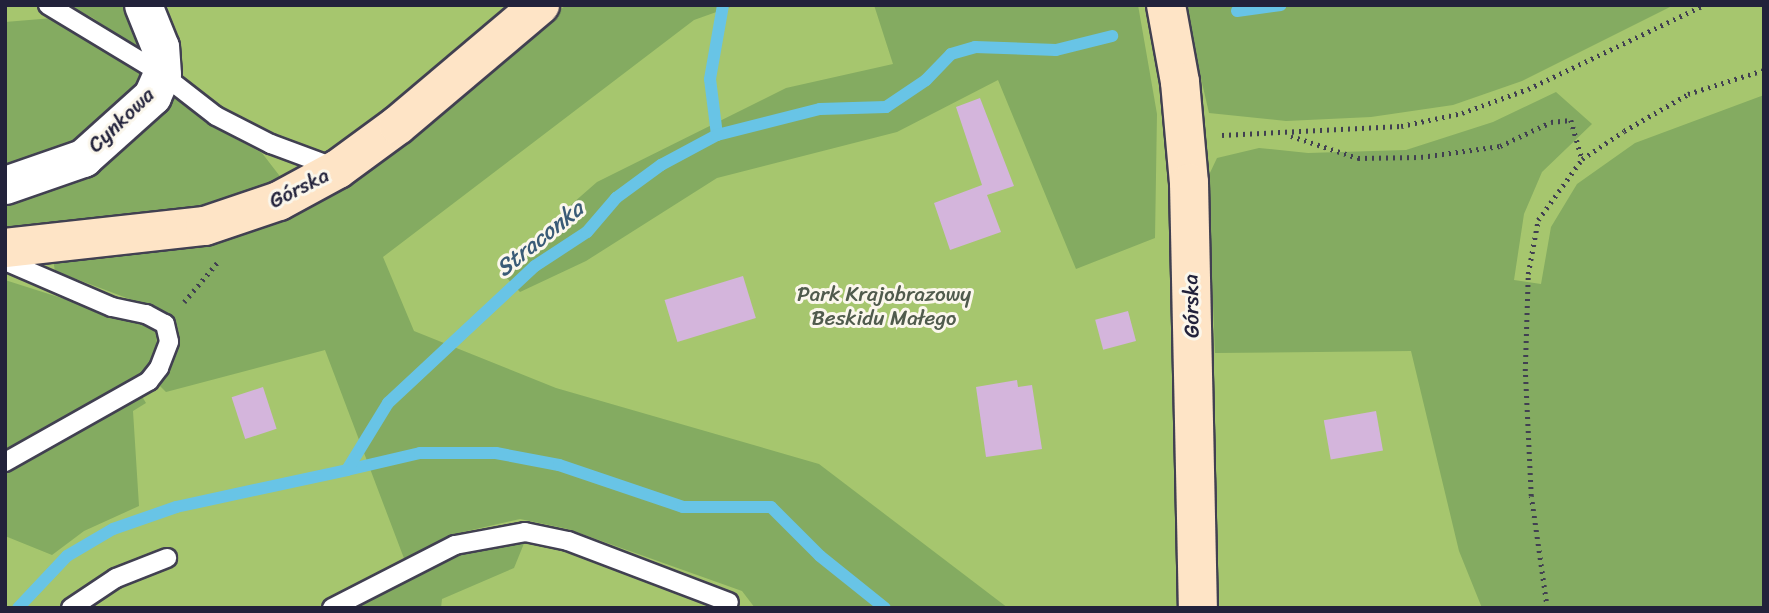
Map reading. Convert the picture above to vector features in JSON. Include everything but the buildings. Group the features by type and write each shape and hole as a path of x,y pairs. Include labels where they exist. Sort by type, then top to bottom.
{"street":[{"name":"Cynkowa","path":"5,185 83,158 152,96 162,74 160,47 143,5"},
{"name":"Górska","path":"5,248 205,226 278,201 338,169 398,125 540,5"},
{"name":"Górska","path":"1166,5 1184,135 1198,608"}],"lane":[{"path":"48,5 162,74 216,116 271,144 338,169"},
{"path":"5,261 165,324 169,342 159,368 149,381 5,462"},
{"path":"332,608 455,545 525,532 568,541 729,601"},
{"path":"71,608 116,578 167,558"}],"path":[{"path":"1184,135 1288,135 1401,126 1462,113 1528,89 1704,5"},
{"path":"1548,608 1531,496 1525,371 1528,274 1538,220 1582,159 1688,94 1764,70"},
{"path":"1288,135 1316,148 1358,158 1421,157 1500,146 1550,122 1571,120 1582,159"},
{"path":"165,324 219,260"}],"green space":[{"name":"Park Krajobrazowy Beskidu Małego","path":"5,5 1764,5 1764,608 5,608"},
{"path":"68,5 136,5 156,61 93,18"},
{"path":"566,5 736,5 694,20 383,257 414,331 556,388 819,464 1008,608 755,608 742,591 568,529 520,519 454,534 405,561 325,350 166,392 157,383 177,345 176,326 164,312 55,271 53,260 204,245 414,134"},
{"path":"874,5 1138,5 1157,114 1155,238 1076,269 998,80 897,132 717,178 586,261 520,292 505,276 525,245 597,182 786,88 893,64"},
{"path":"1184,5 1674,5 1522,81 1453,105 1371,117 1286,121 1209,113"},
{"path":"53,18 151,77 78,150 5,176 5,22"},
{"path":"1556,92 1592,124 1542,172 1524,214 1514,280 1541,284 1551,227 1577,184 1635,143 1764,95 1764,608 1482,608 1459,551 1411,351 1215,353 1208,177 1217,158 1259,148 1308,153 1406,150 1493,122"},
{"path":"169,93 206,123 262,153 282,179 230,200 165,214 5,232 5,193"},
{"path":"5,280 149,326 157,334 156,351 144,375 14,449 5,448"},
{"path":"140,393 146,403 133,411 139,506 84,531 52,555 5,536 5,470"},
{"path":"525,541 514,568 442,599 441,608 351,608 458,551"}],"waterway":[{"path":"717,135 710,79 723,5"},
{"name":"Straconka","path":"1237,11 1281,5"},
{"name":"Straconka","path":"18,608 67,556 113,529 176,507 347,470 388,403 535,266 587,232 616,198 661,165 717,135 820,109 886,107 926,80 951,54 975,47 1056,50 1112,36"},
{"path":"347,470 420,453 496,453 559,465 683,507 771,507 820,556 885,608"}]}
